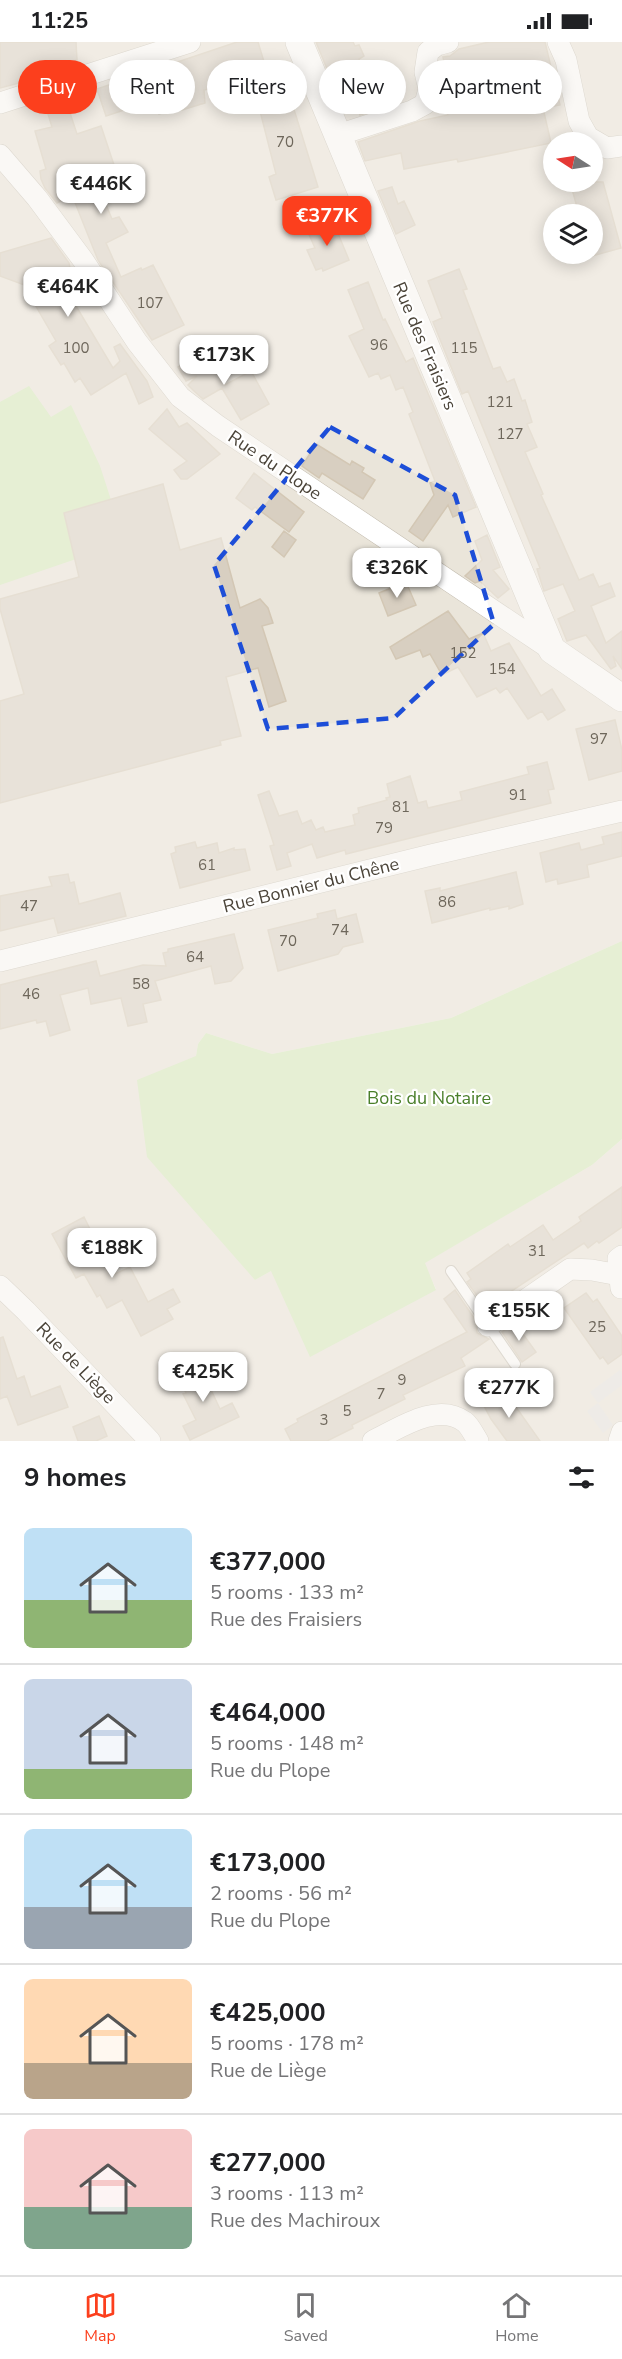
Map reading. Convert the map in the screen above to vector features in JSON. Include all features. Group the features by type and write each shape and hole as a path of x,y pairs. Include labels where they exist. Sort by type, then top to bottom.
{"street":[{"path":"0,104 189,42"},
{"name":"Rue des Fraisiers","path":"299,42 552,650"},
{"path":"338,135 412,111 425,104 429,89 425,72 428,52 437,45 448,42"},
{"path":"558,42 566,60 579,121 588,137 607,148 622,146"},
{"name":"Rue du Plope","path":"0,155 37,198 83,260 137,342 180,397 218,426 622,698"},
{"name":"Rue Bonnier du Chêne","path":"0,961 431,855 622,811"},
{"path":"488,1326 570,1269 621,1273"},
{"name":"Rue de Liège","path":"0,1286 150,1441"},
{"path":"373,1441 418,1419 446,1414 465,1422 478,1441"},
{"path":"619,1441 622,1432"}],"lane":[{"path":"451,1270 515,1364"}],"highlighted area":[{"path":"330,427 455,495 494,624 394,718 268,729 214,565"}],"shaded area":[{"path":"0,42 622,42 622,941 451,1018 272,1054 206,1033 198,1044 196,1056 255,1280 271,1271 436,1289 424,1263 592,1165 622,1139 622,1441 0,1441"},
{"path":"620,1370 622,1385 598,1403 590,1392"},
{"path":"598,1403 613,1425 603,1433 587,1411"}],"green space":[{"path":"29,386 51,417 71,405 100,466 111,500 64,513 76,559 0,585 0,402"},
{"name":"Bois du Notaire","path":"622,941 622,1139 592,1165 425,1263 436,1290 310,1357 271,1271 255,1280 147,1157 137,1080 196,1056 198,1044 206,1033 272,1054 451,1018"}],"building":[{"path":"0,42 76,42 77,60 18,60 18,83 0,88"},
{"path":"237,42 258,42 263,60 207,60 205,103 195,106 195,60 183,60"},
{"path":"316,42 353,42 355,46 359,45 364,56 359,60 323,60"},
{"path":"489,42 545,42 549,60 444,60 443,57 450,56 459,49"},
{"path":"109,85 109,114 112,114 106,116 97,89"},
{"path":"48,114 70,114 77,134 101,126 115,168 93,174 112,219 119,217 128,232 106,243 121,277 153,265 184,325 152,340 98,260 72,195 57,203 45,188 40,171 46,169 35,131 52,127"},
{"path":"261,114 295,114 318,187 276,200 269,177 276,174"},
{"path":"544,114 548,132 543,132 543,145 458,162 457,159 404,169 401,153 365,161 358,142 420,121 448,115"},
{"path":"603,182 621,248 603,253 603,204 576,204 573,192 603,192"},
{"path":"392,187 398,204 404,201 415,225 396,234 378,191"},
{"path":"332,219 349,260 323,271 322,268 316,270 307,250 315,248 307,230"},
{"path":"51,238 69,263 75,295 70,296 113,368 120,361 114,347 120,344 147,381 153,397 139,404 126,373 91,395 80,378 75,382 64,363 61,365 49,346 56,341 26,289 30,287 0,276 0,253"},
{"path":"459,269 467,289 463,290 493,369 500,367 507,382 514,379 522,401 525,400 532,422 527,424 537,447 525,452 543,494 541,495 579,580 593,574 599,587 610,583 615,596 591,606 606,643 622,631 622,669 613,656 616,666 611,669 586,635 567,641 558,619 575,611 563,584 544,591 537,569 540,568 468,391 462,394 433,322 442,318 428,281"},
{"path":"368,282 383,320 385,319 406,362 413,358 476,507 453,517 448,505 423,541 409,531 434,495 430,483 435,481 409,414 413,412 403,387 396,390 390,375 381,379 378,373 369,377 349,336 364,329 348,290"},
{"path":"206,351 225,385 251,371 269,404 241,420 222,388 203,399 188,385 197,376 186,381 178,367"},
{"path":"167,409 179,427 187,423 220,454 187,479 181,479 174,470 187,461 149,429"},
{"path":"316,444 350,465 352,461 364,468 362,472 375,480 363,499 322,473 319,478 302,466"},
{"path":"254,473 304,512 289,532 255,507 252,510 236,498"},
{"path":"163,484 180,550 221,538 240,608 260,599 268,608 273,623 262,626 286,701 269,707 258,668 226,677 241,736 220,741 221,745 0,803 0,701 24,694 0,609 0,599 79,577 64,513"},
{"path":"284,531 296,540 284,557 272,547"},
{"path":"487,535 500,567 493,570 509,589 498,598 480,581 475,583 465,576 482,560 475,541"},
{"path":"406,582 416,605 388,616 379,593"},
{"path":"448,611 469,639 483,633 491,651 509,643 541,696 552,689 565,710 548,720 542,711 528,719 507,688 500,693 496,688 477,697 458,667 442,675 430,654 423,657 420,650 396,659 390,647"},
{"path":"615,720 622,750 622,771 589,780 576,729"},
{"path":"547,762 554,789 548,790 551,803 346,854 345,850 317,858 312,844 287,853 291,866 277,870 270,846 274,845 258,795 269,791 279,816 297,811 302,824 311,820 316,830 323,827 325,832 355,825 353,815 359,813 358,808 387,800 386,798 390,797 387,784 410,776 418,803 426,801 428,808 462,800 460,792 529,774 527,767"},
{"path":"622,832 622,856 587,865 589,877 558,884 557,879 546,882 540,853 579,843 581,850 604,844 602,837"},
{"path":"195,842 197,848 217,843 219,853 234,848 234,850 245,849 250,870 180,888 171,854 176,852 175,847"},
{"path":"516,872 523,904 509,909 509,906 490,910 490,908 432,923 425,891 440,888 440,891"},
{"path":"68,874 70,883 74,882 79,904 120,893 126,916 58,933 54,918 0,931 0,896 52,886 49,877"},
{"path":"335,910 337,919 356,914 363,942 343,947 338,954 278,971 268,930 318,918 317,914"},
{"path":"234,934 243,968 231,981 215,984 211,966 155,981 161,1000 143,1004 147,1022 128,1026 121,998 91,1004 88,988 60,995 70,1030 50,1036 46,1021 37,1023 36,1020 0,1029 0,985 96,961 100,976 143,965 166,966 163,953 168,952 168,949"},
{"path":"622,1187 622,1227 588,1248 584,1243 498,1300 500,1302 488,1311 467,1282 471,1279 467,1273 508,1244 510,1247 543,1225 553,1240 581,1221 579,1217"},
{"path":"84,1217 113,1275 130,1267 148,1302 173,1289 180,1302 167,1309 173,1319 141,1336 122,1300 107,1308 100,1295 97,1297 84,1274 76,1278 52,1234"},
{"path":"455,1290 476,1321 477,1333 489,1339 461,1358 465,1366 403,1395 405,1399 352,1425 353,1428 327,1441 291,1441 285,1429 298,1422 297,1419 467,1332 444,1299"},
{"path":"586,1293 593,1302 597,1299 622,1336 622,1354 608,1364 603,1357 600,1359 564,1308"},
{"path":"515,1323 536,1352 522,1362 502,1332"},
{"path":"3,1337 17,1379 24,1376 31,1397 60,1386 68,1407 18,1425 7,1396 0,1399 0,1338"},
{"path":"198,1362 220,1409 232,1403 239,1417 190,1440 183,1426 196,1420 183,1394 186,1393 176,1372"},
{"path":"504,1389 540,1441 507,1441 491,1419 483,1404"},
{"path":"99,1416 107,1436 96,1441 78,1441 73,1427"}]}
